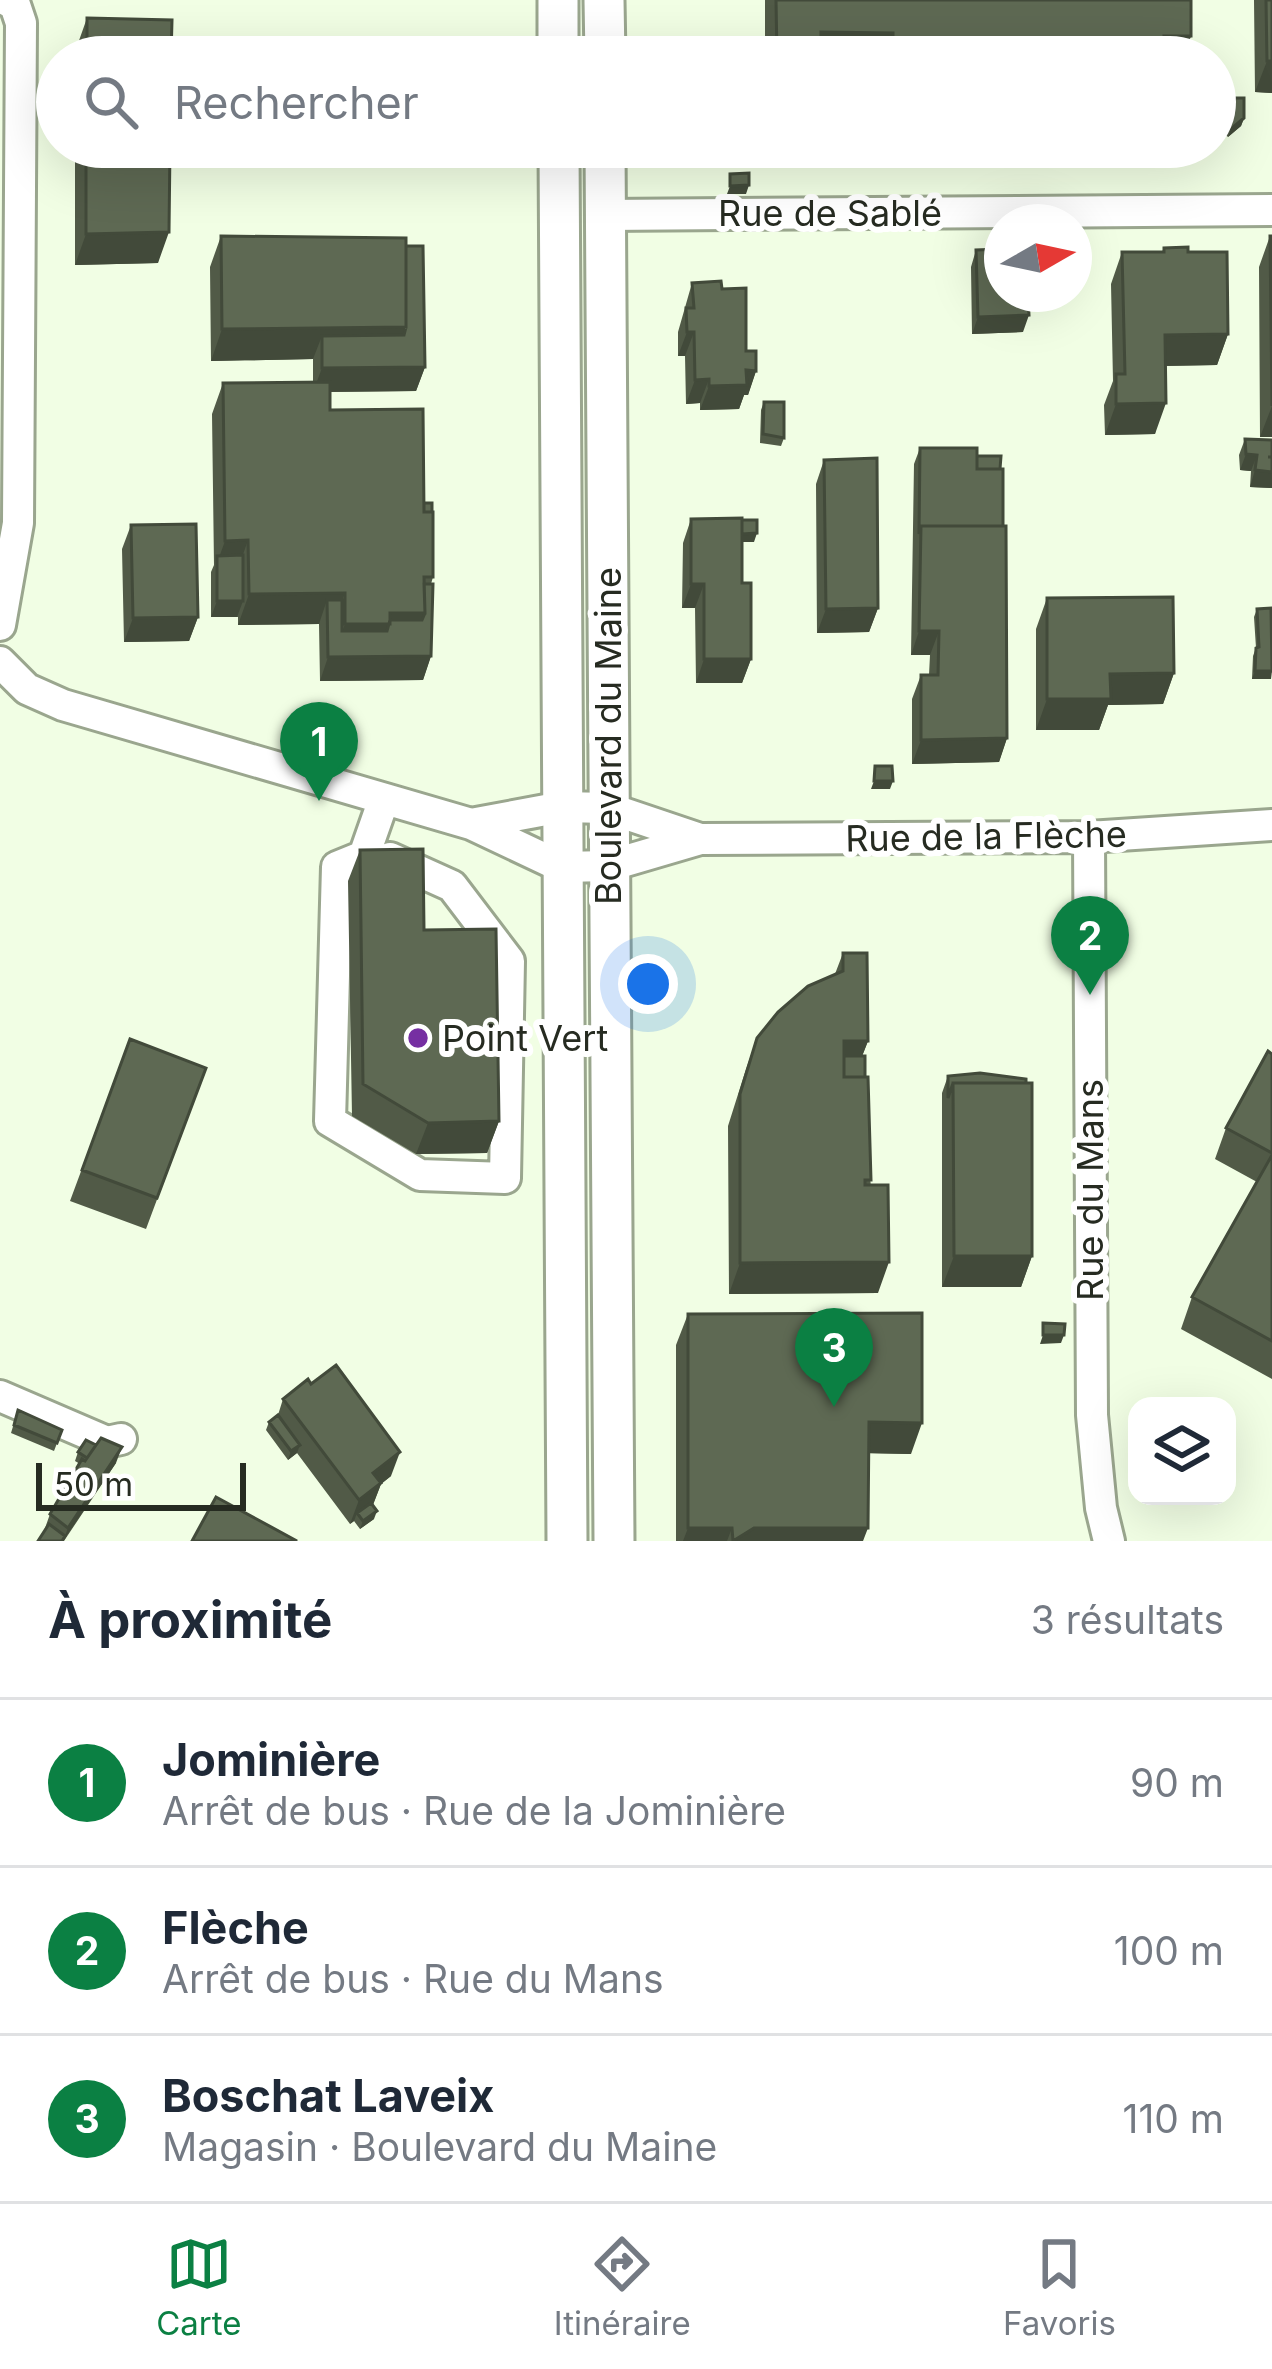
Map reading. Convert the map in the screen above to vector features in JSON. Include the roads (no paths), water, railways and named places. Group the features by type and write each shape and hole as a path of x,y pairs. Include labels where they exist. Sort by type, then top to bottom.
{"main road":[{"path":"558,0 558,36"},
{"path":"604,0 604,36"},
{"name":"Boulevard du Maine","path":"559,168 567,1541"},
{"name":"Boulevard du Maine","path":"605,168 614,1541"}],"street":[{"path":"0,625 18,523 22,169 21,23 15,5 5,0"},
{"name":"Rue de Sablé","path":"605,215 1272,210"},
{"path":"1,657 27,689 63,706 471,824 562,867 608,866 700,839"},
{"path":"364,856 394,858 452,886 508,962 505,1178 421,1175 330,1121 338,867 364,856 384,799"},
{"path":"471,824 562,807 608,808 700,839"},
{"name":"Rue de la Flèche","path":"700,839 1090,837 1272,825"},
{"name":"Rue du Mans","path":"1090,837 1092,1415 1109,1541"},
{"path":"0,1396 107,1442 121,1439"}],"place":[{"name":"Jominière","path":"319,801"},
{"name":"Flèche","path":"1090,995"},
{"name":"Point Vert","path":"418,1038"},
{"name":"Boschat Laveix","path":"834,1407"}]}
